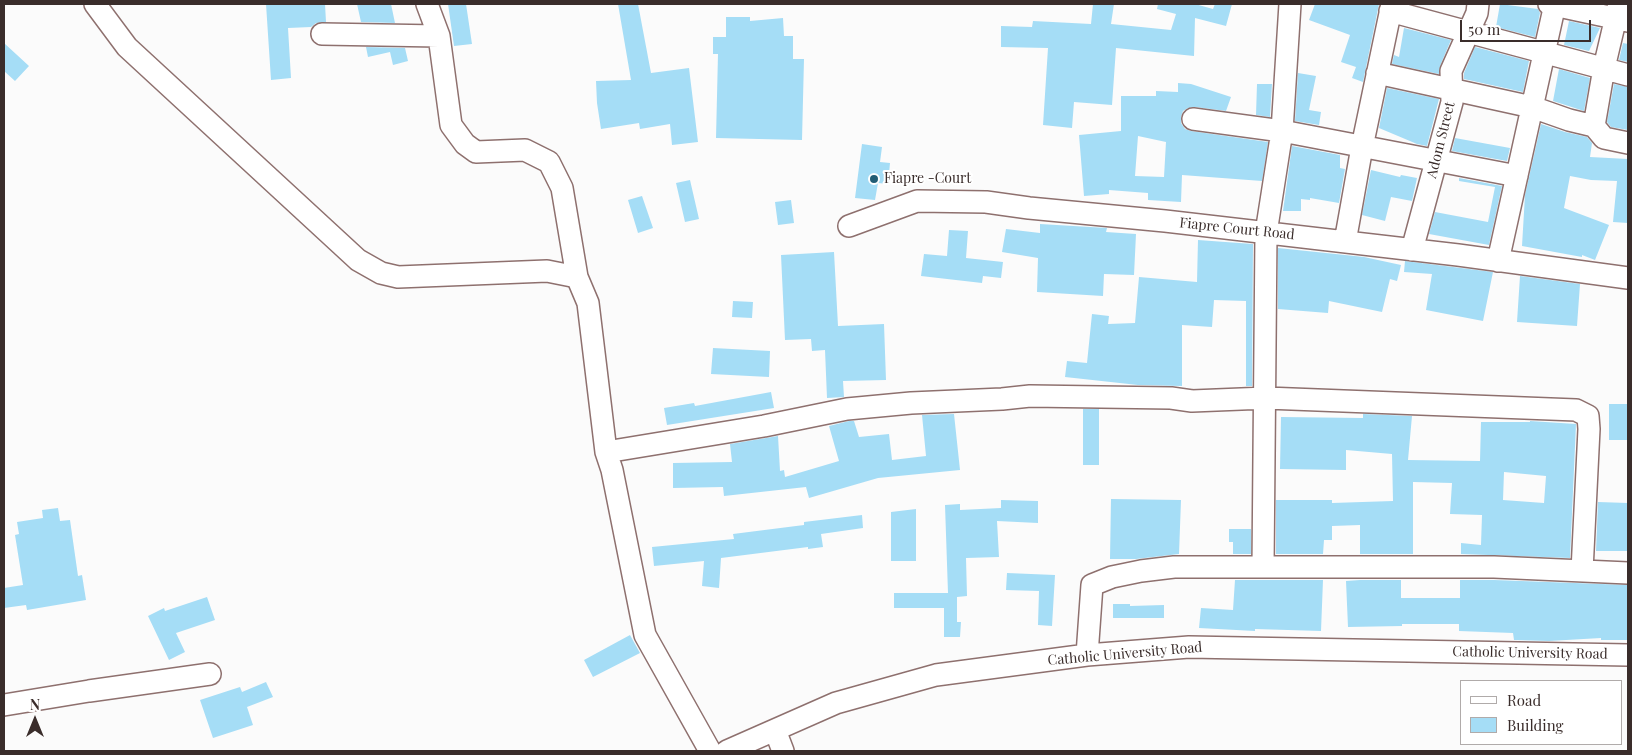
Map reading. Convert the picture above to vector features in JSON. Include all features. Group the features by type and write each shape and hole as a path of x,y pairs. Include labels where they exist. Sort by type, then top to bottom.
{"street":[{"path":"95,4 127,47 358,260 381,273 398,278 547,271 577,277"},
{"path":"427,4 439,36 451,125 465,144 476,152 525,150 549,162 562,188 577,277 588,303 606,452 612,470 645,635 710,751"},
{"path":"1263,567 1266,233 1282,130 1290,4"},
{"name":"Adom Street","path":"1412,250 1452,102 1452,71 1477,13 1478,4"},
{"path":"1498,260 1553,4 1621,14 1604,68 1594,126"},
{"path":"1345,242 1362,147 1391,7 1469,32 1628,75"},
{"path":"322,34 439,36"},
{"path":"1377,73 1532,107 1568,120 1594,126 1604,138 1628,143"},
{"path":"1193,119 1282,130 1517,176"},
{"name":"Fiapre Court Road","path":"849,226 917,201 986,202 1498,260 1628,278"},
{"path":"606,452 764,426 847,409 1030,396 1192,400 1266,398 1576,410 1588,416 1582,571"},
{"path":"1087,655 1092,585 1112,577 1174,567 1494,567 1628,573"},
{"name":"Catholic University Road","path":"727,751 836,703 936,675 1087,655 1189,647 1628,655"},
{"path":"4,705 210,674"},
{"path":"775,730 783,751"}],"building":[{"path":"266,4 325,4 326,22 316,23 311,27 288,28 291,78 271,80"},
{"path":"357,4 391,4 395,23 361,22"},
{"path":"448,4 466,4 472,44 454,46"},
{"path":"618,4 638,4 651,73 689,68 698,142 672,145 670,124 640,129 639,123 601,129 596,81 631,80"},
{"path":"1093,4 1114,4 1111,24 1171,30 1176,14 1157,9 1158,4 1195,4 1213,9 1215,4 1232,4 1226,26 1195,18 1194,56 1116,48 1112,105 1074,102 1072,128 1043,125 1048,48 1001,47 1001,26 1032,27 1033,21 1091,24"},
{"path":"1315,4 1379,4 1363,82 1352,78 1356,67 1341,62 1350,35 1309,20"},
{"path":"1500,4 1538,9 1540,13 1535,37 1496,27"},
{"path":"726,17 750,17 750,21 783,18 784,36 793,36 793,59 804,59 802,140 716,138 718,54 713,54 713,37 726,37"},
{"path":"1569,21 1600,28 1589,51 1564,45"},
{"path":"1404,28 1451,40 1440,66 1439,74 1392,64 1394,55 1399,57"},
{"path":"4,43 29,66 15,81 4,71"},
{"path":"1623,43 1628,44 1628,62 1619,60"},
{"path":"366,47 405,48 408,61 393,65 390,52 368,57"},
{"path":"1475,47 1529,61 1523,92 1464,79 1464,73"},
{"path":"1559,69 1590,78 1584,111 1553,101"},
{"path":"1298,73 1316,76 1309,110 1321,112 1319,125 1295,121"},
{"path":"1178,83 1191,84 1231,97 1226,111 1195,107 1188,108 1183,111 1181,123 1185,129 1191,131 1268,142 1262,181 1182,175 1181,202 1148,200 1148,193 1109,190 1109,194 1084,196 1079,135 1121,131 1121,96 1156,96 1156,91 1178,92","holes":["1138,136 1166,142 1164,177 1135,176"]},
{"path":"1257,84 1272,84 1270,117 1256,115"},
{"path":"1614,84 1628,87 1628,130 1611,127 1607,122"},
{"path":"1387,88 1439,99 1427,146 1417,144 1379,128"},
{"path":"1541,124 1587,137 1592,143 1590,157 1628,159 1628,223 1613,222 1617,181 1591,180 1570,176 1564,208 1609,225 1595,260 1582,255 1582,257 1522,246 1525,195"},
{"path":"1455,138 1510,148 1507,161 1452,151"},
{"path":"862,144 882,147 880,162 890,163 888,184 878,183 875,200 855,198"},
{"path":"1292,146 1340,155 1340,168 1345,169 1339,203 1310,198 1310,200 1301,199 1301,211 1283,211"},
{"path":"1371,170 1400,177 1401,175 1417,178 1412,201 1391,197 1385,221 1362,215"},
{"path":"1459,178 1502,186 1489,245 1429,234 1435,212 1488,222 1495,187 1459,181"},
{"path":"690,180 699,219 685,222 676,183"},
{"path":"642,196 653,228 638,233 628,200"},
{"path":"791,200 794,223 778,225 775,202"},
{"path":"1040,224 1107,228 1106,232 1136,234 1134,275 1104,274 1103,296 1037,292 1038,258 1002,252 1006,229 1040,233"},
{"path":"949,230 968,231 966,258 1003,262 1001,278 983,276 982,283 921,276 924,254 947,256"},
{"path":"1198,240 1253,244 1252,386 1246,386 1246,301 1214,300 1212,327 1182,325 1182,386 1138,385 1065,377 1067,361 1087,363 1092,314 1109,316 1108,324 1135,323 1139,277 1197,282"},
{"path":"1278,248 1364,257 1401,265 1397,281 1390,279 1382,312 1329,301 1328,313 1278,309"},
{"path":"834,252 838,326 884,324 886,380 843,381 844,397 827,398 825,350 812,351 811,339 785,340 781,255"},
{"path":"1405,261 1493,272 1483,321 1426,310 1432,274 1404,272"},
{"path":"1520,276 1580,284 1577,326 1517,322"},
{"path":"733,301 753,302 752,318 732,317"},
{"path":"713,348 770,351 769,377 711,374"},
{"path":"771,392 774,408 667,425 664,408 694,403 695,406"},
{"path":"1609,404 1628,404 1628,440 1609,440"},
{"path":"1083,409 1099,409 1099,465 1083,465"},
{"path":"954,414 960,470 878,478 809,498 806,487 724,496 723,487 673,488 673,463 732,462 730,444 778,436 780,471 784,470 785,477 839,461 829,426 849,421 854,421 859,437 889,434 892,460 926,456 922,415"},
{"path":"1363,414 1412,416 1408,460 1480,461 1481,422 1530,421 1576,424 1570,558 1461,554 1461,543 1481,545 1482,515 1450,514 1452,483 1413,482 1413,554 1360,554 1360,525 1332,526 1332,540 1324,540 1323,554 1276,554 1276,500 1332,500 1332,503 1393,501 1392,454 1346,450 1346,470 1280,469 1281,417 1363,418","holes":["1504,472 1546,476 1544,503 1503,500"]},
{"path":"1111,499 1181,500 1179,554 1136,559 1110,559"},
{"path":"1001,500 1038,501 1038,523 997,521 999,557 966,558 967,596 957,597 957,622 961,622 960,637 944,637 944,608 894,608 894,593 948,593 945,505 960,504 960,510 1001,508"},
{"path":"1598,502 1628,503 1628,551 1596,551"},
{"path":"58,508 60,521 70,520 78,576 82,575 86,600 27,610 26,605 4,608 4,588 23,585 15,535 19,534 17,522 43,518 42,510"},
{"path":"916,509 916,561 891,561 891,512"},
{"path":"862,515 863,528 821,534 823,547 808,549 808,547 721,558 719,588 702,586 704,561 654,566 652,547 734,539 733,534 804,525 804,522"},
{"path":"1229,529 1251,529 1251,554 1233,554 1233,542 1229,542"},
{"path":"1007,573 1055,575 1052,626 1038,625 1039,591 1006,590"},
{"path":"1235,580 1323,580 1321,631 1255,629 1255,631 1199,628 1201,608 1233,610"},
{"path":"1401,580 1401,598 1460,598 1460,580 1628,585 1628,640 1601,640 1601,638 1549,641 1514,640 1513,633 1459,631 1459,624 1402,624 1402,626 1348,627 1346,581"},
{"path":"207,597 215,620 176,633 185,652 169,660 148,616 164,608 165,611"},
{"path":"1113,604 1130,604 1130,606 1164,605 1164,618 1113,618"},
{"path":"630,635 640,653 593,677 584,660"},
{"path":"266,682 273,697 247,707 253,725 213,738 200,700 240,687 242,692"}],"place":[{"name":"Fiapre -Court","path":"874,179"}]}
